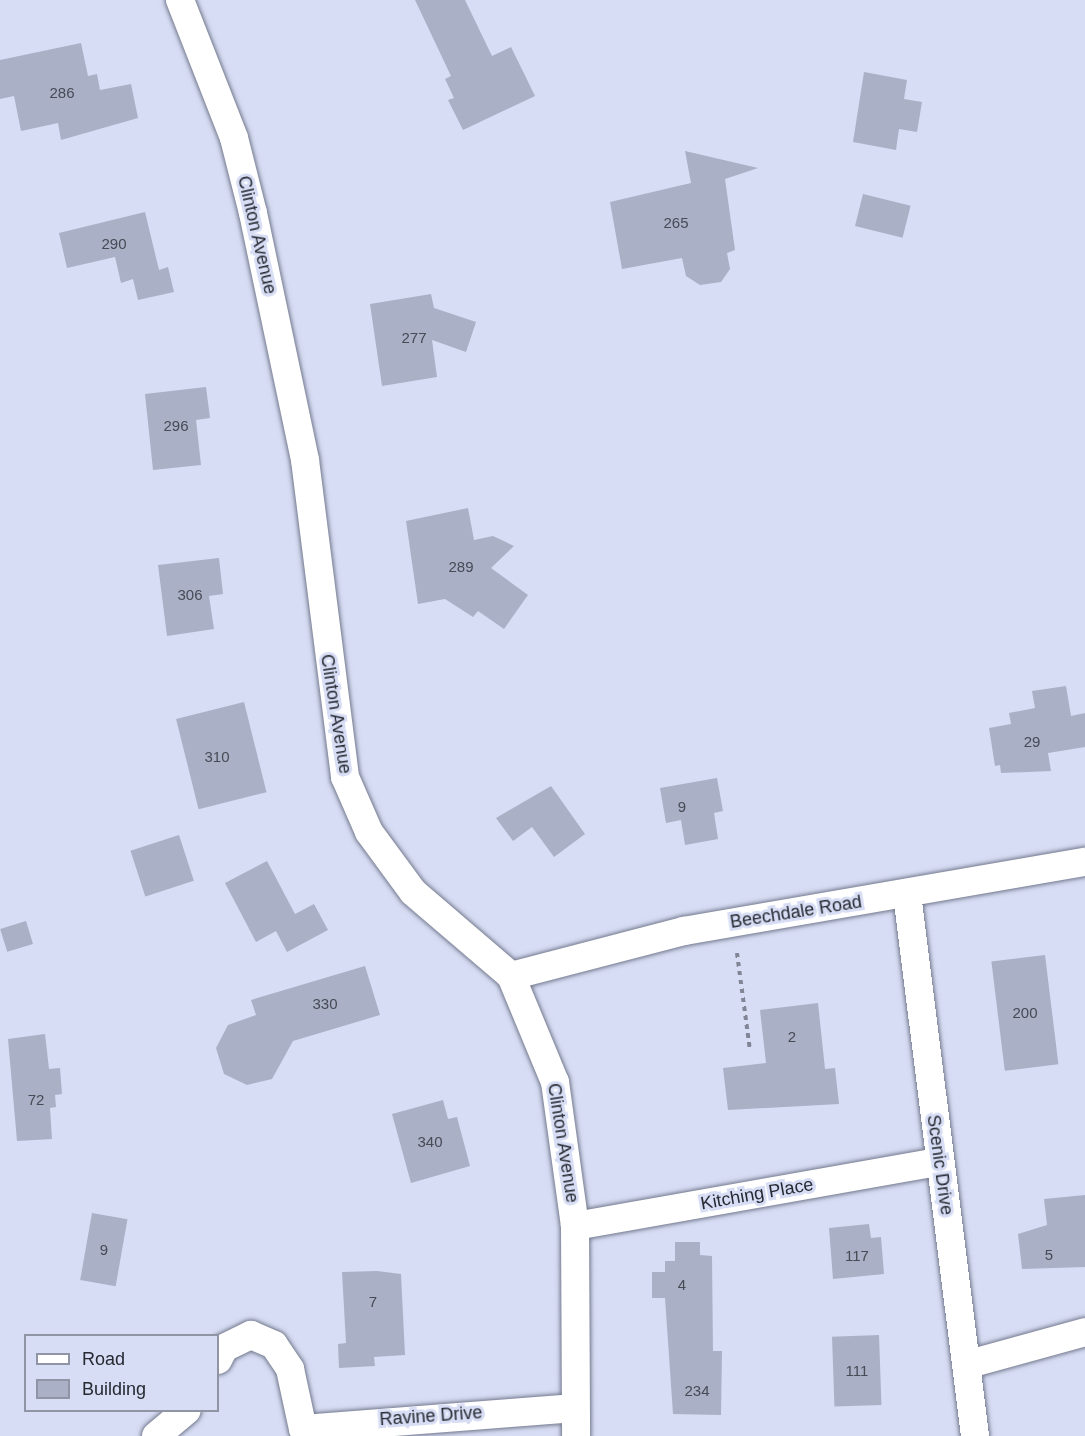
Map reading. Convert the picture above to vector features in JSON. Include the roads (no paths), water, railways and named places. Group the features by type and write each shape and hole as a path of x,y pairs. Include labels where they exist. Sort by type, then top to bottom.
{"street":[{"name":"Clinton Avenue","path":"180,0 234,138 254,213 305,460 345,777 369,832 413,892 511,976 555,1082 575,1226 576,1422"},
{"name":"Beechdale Road","path":"511,976 684,931 1085,862"},
{"name":"Scenic Drive","path":"907,894 939,1162 969,1364 975,1436"},
{"name":"Kitching Place","path":"575,1226 939,1162"},
{"path":"969,1364 1085,1332"},
{"name":"Ravine Drive","path":"219,1358 224,1348 251,1335 274,1345 290,1369 301,1432 576,1422"},
{"path":"156,1436 186,1412"}]}
